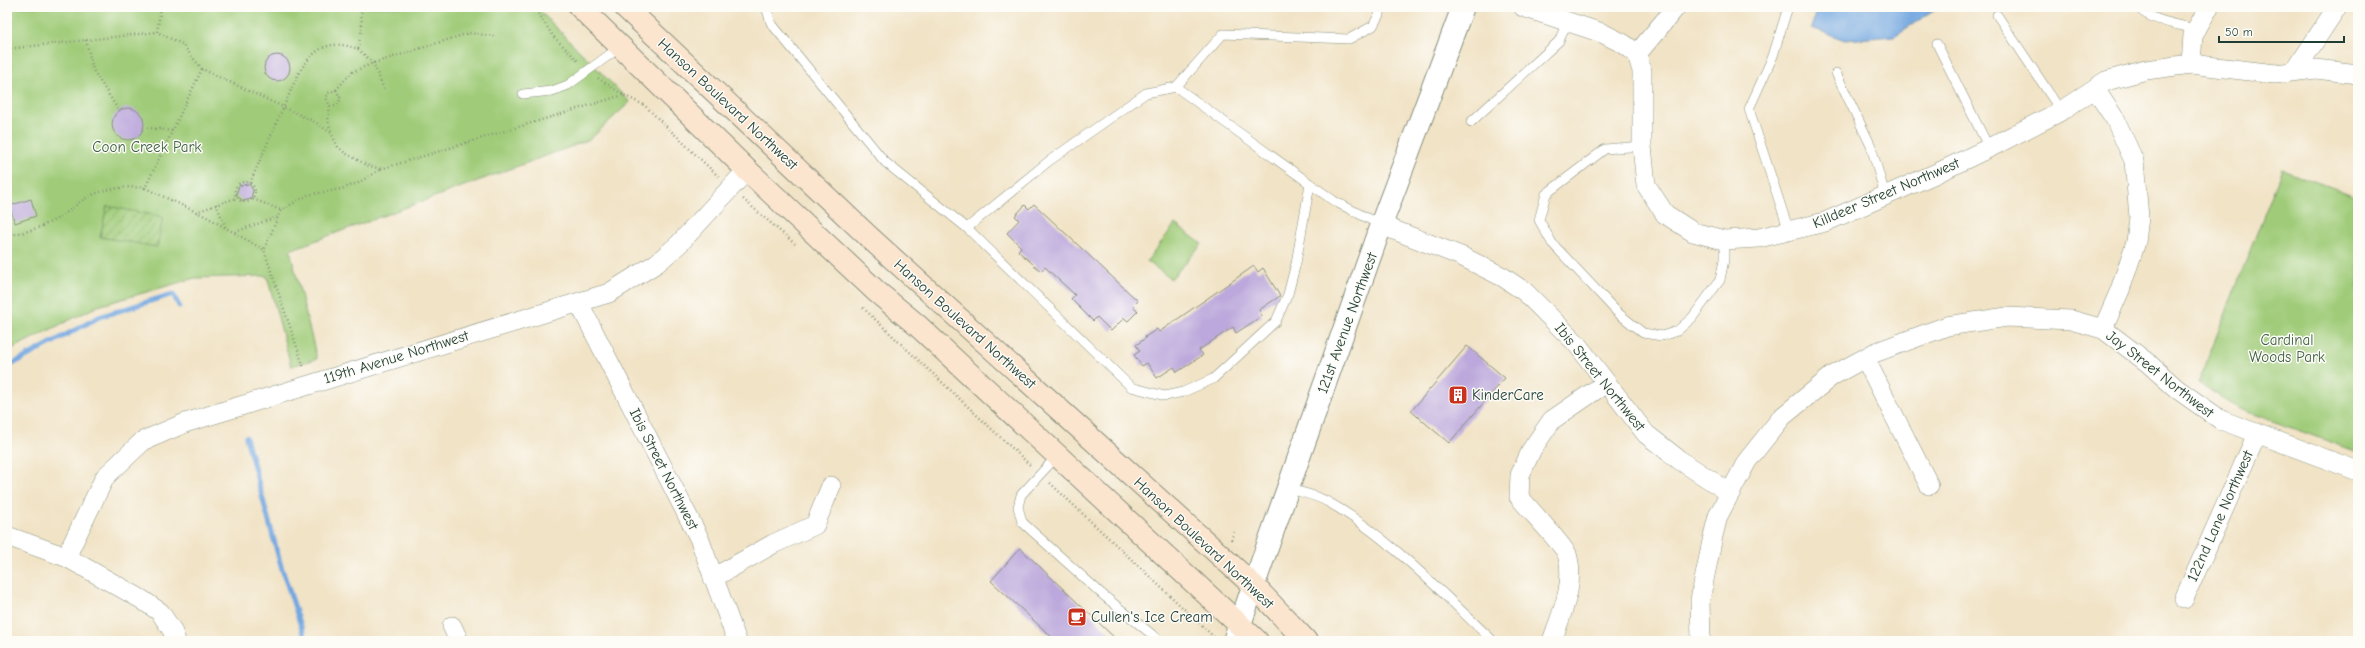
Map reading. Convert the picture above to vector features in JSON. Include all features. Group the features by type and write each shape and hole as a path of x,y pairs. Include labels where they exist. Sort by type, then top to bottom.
{"main road":[{"path":"580,7 747,170 1057,456 1237,633 1257,641"},
{"name":"Hanson Boulevard Northwest","path":"625,7 908,272 1254,586 1306,641"},
{"path":"620,47 631,41 639,41 648,45 880,262 908,272"}],"street":[{"name":"121st Avenue Northwest","path":"1237,633 1381,225 1463,7"},
{"path":"1523,7 1602,33 1624,44 1637,54 1676,7"},
{"path":"2191,64 2195,29 2209,7"},
{"path":"2295,71 2337,7"},
{"name":"Killdeer Street Northwest","path":"1637,54 1642,71 1642,146 1646,185 1665,214 1693,232 1724,240 1759,238 1825,222 1989,148 2060,111 2106,81 2146,70 2191,64 2275,74 2316,68 2358,74"},
{"path":"2095,89 2115,119 2134,161 2139,217 2136,242 2120,290 2102,329"},
{"name":"119th Avenue Northwest","path":"66,557 105,477 143,441 184,423 309,383 608,293 657,263 678,244 747,170"},
{"name":"Ibis Street Northwest","path":"1381,225 1461,256 1503,278 1525,292 1576,343 1646,434 1678,459 1730,493"},
{"name":"Ibis Street Northwest","path":"579,302 699,538 737,641"},
{"name":"Jay Street Northwest","path":"1701,641 1700,600 1718,516 1747,461 1782,417 1832,376 1865,358 1947,326 2007,317 2071,320 2102,329 2148,363 2177,389 2221,420 2358,471"},
{"path":"1865,358 1929,485"},
{"path":"1552,641 1564,607 1570,578 1567,553 1519,497 1520,474 1532,449 1552,420 1606,383"},
{"name":"122nd Lane Northwest","path":"2184,599 2257,434"},
{"path":"713,578 773,544 815,525 831,486"},
{"path":"7,536 66,557 141,599 160,612 172,630 176,641"}],"lane":[{"path":"766,7 771,23 885,162 967,228 1131,387 1165,396 1183,392 1213,379 1276,321 1288,294 1296,263 1310,184"},
{"path":"967,228 1049,162 1146,93 1176,87 1222,34 1349,39 1373,26 1383,7"},
{"path":"1788,7 1773,56 1749,108 1789,230"},
{"path":"2137,7 2141,11 2166,22 2195,29"},
{"path":"1997,15 2060,111"},
{"path":"1471,122 1559,42 1567,22"},
{"path":"1938,44 1989,148"},
{"path":"523,94 552,91 568,85 620,47"},
{"path":"1836,73 1871,146 1885,195"},
{"path":"1176,87 1334,201 1381,225"},
{"path":"1642,146 1605,149 1546,194 1539,220 1552,243 1618,313 1643,332 1662,336 1677,331 1692,318 1720,280 1724,260 1724,240"},
{"path":"1057,456 1021,495 1018,507 1022,522 1103,595 1155,637 1155,641"},
{"path":"1287,488 1326,501 1357,520 1421,573 1492,640"}],"path":[{"path":"157,32 161,7"},
{"path":"358,49 362,28 361,7"},
{"path":"534,7 553,36 588,70 623,95 644,105 731,188 801,249"},
{"path":"7,49 157,32 182,44 202,69 284,108 331,133"},
{"path":"336,90 341,99 336,106 330,106 326,102 328,93 336,90 352,72 373,63 470,33 494,36"},
{"path":"86,40 93,70 100,84 120,111"},
{"path":"250,183 298,74 312,53 329,45 358,49 373,63 384,89"},
{"path":"145,188 202,69"},
{"path":"264,250 281,210 308,195 342,189 358,183 381,169 623,95"},
{"path":"330,106 328,121 331,133 338,146 345,153 369,166 381,169"},
{"path":"144,127 173,131"},
{"path":"236,198 235,191 238,185 244,182 250,183 255,191 253,199"},
{"path":"7,235 44,225 89,197 102,191 124,188 145,188 196,212 235,232 264,250 309,383"},
{"path":"196,212 236,198 244,203 253,199 281,210"},
{"path":"216,204 226,228"},
{"path":"235,232 277,217"},
{"path":"859,304 1039,474 1142,568 1217,641"}],"green space":[{"name":"Coon Creek Park","path":"7,7 536,7 630,102 589,140 290,250 317,359 291,366 267,276 195,278 98,306 7,351"},
{"name":"Cardinal Woods Park","path":"2282,169 2358,197 2358,452 2242,410 2198,383"},
{"path":"107,206 163,217 157,247 100,237"},
{"path":"1175,224 1202,244 1171,279 1147,261"}],"water":[{"path":"1816,7 1940,7 1894,36 1845,40 1812,28"}],"building":[{"path":"277,55 286,59 290,68 286,77 277,81 268,77 264,68 268,59"},
{"path":"125,108 131,108 141,115 144,124 143,130 137,137 131,140 125,140 115,133 112,127 112,121 119,111"},
{"path":"249,184 253,190 251,199 243,201 236,195 239,186"},
{"path":"31,199 36,216 15,223 9,206"},
{"path":"1034,204 1138,301 1133,306 1138,311 1128,321 1124,318 1111,331 1097,317 1093,321 1071,299 1075,295 1045,267 1041,271 1018,251 1021,247 1007,233 1019,220 1015,216 1025,205 1029,209"},
{"path":"1254,266 1258,272 1263,268 1280,296 1259,310 1262,316 1236,333 1233,327 1199,350 1203,355 1177,372 1174,367 1157,378 1147,363 1142,366 1134,355 1140,351 1136,345 1157,329 1159,332"},
{"name":"KinderCare","path":"1467,346 1505,378 1449,443 1411,411"},
{"path":"1020,548 1118,641 1056,641 991,581"}],"waterway":[{"path":"7,367 99,317 173,294 179,306"},
{"path":"246,437 281,566 306,641"}],"place":[{"name":"KinderCare","path":"1458,395"},
{"name":"Cullen's Ice Cream","path":"1077,617"}]}
